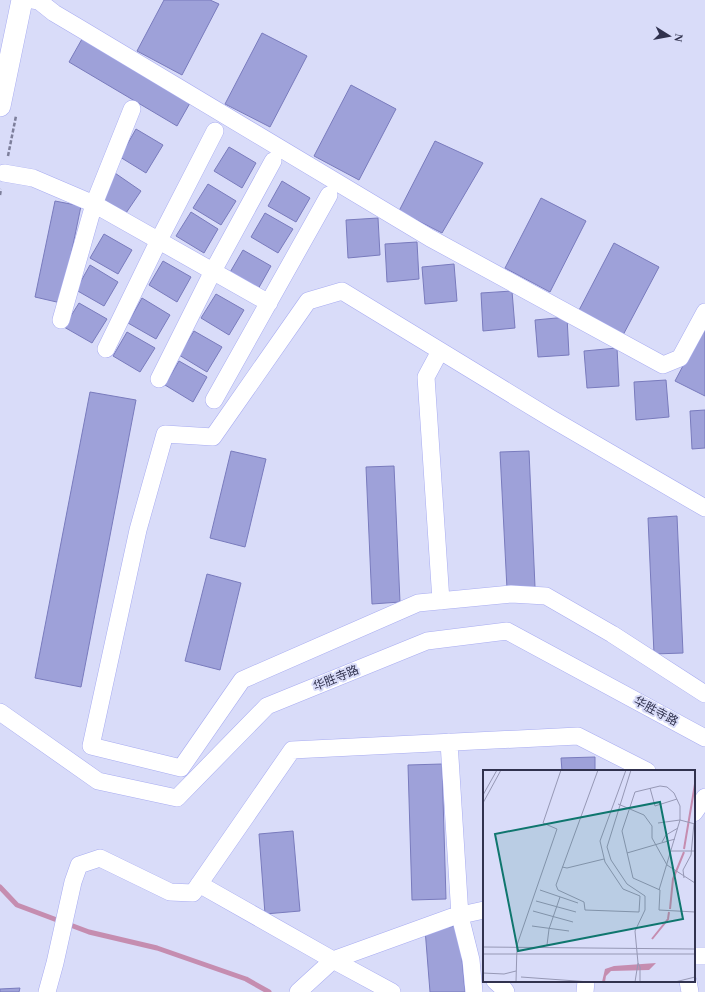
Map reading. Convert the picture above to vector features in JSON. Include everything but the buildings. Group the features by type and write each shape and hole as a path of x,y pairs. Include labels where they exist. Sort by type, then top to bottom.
{"main road":[{"path":"0,106 22,0"}],"street":[{"path":"33,0 38,1 54,13 430,238 664,365 680,358 705,312"},
{"path":"61,320 94,204 132,109"},
{"path":"106,349 159,240 215,131"},
{"path":"159,379 213,271 273,162"},
{"path":"4,173 33,178 94,204 269,303"},
{"path":"214,400 329,195"},
{"path":"705,508 552,419 342,291 308,301 213,437 164,434 138,530 91,746 181,768 242,680 418,603 511,594 546,596 612,634 705,694"},
{"path":"440,351 426,377 441,601"},
{"name":"华胜寺路","path":"0,712 98,781 177,798 267,706 427,640 507,631 705,738"},
{"path":"47,992 73,882 79,865 100,858 170,892 193,893 292,750 578,736 645,770"},
{"path":"449,742 460,916 471,960 474,992"},
{"path":"199,884 392,992"},
{"path":"298,992 333,960 452,917 483,910"},
{"path":"471,960 483,970"},
{"path":"496,982 506,992"},
{"path":"585,992 586,982"},
{"path":"688,982 690,992"}],"waterway":[{"path":"0,887 17,905 89,932 157,948 246,979 269,992"}]}
